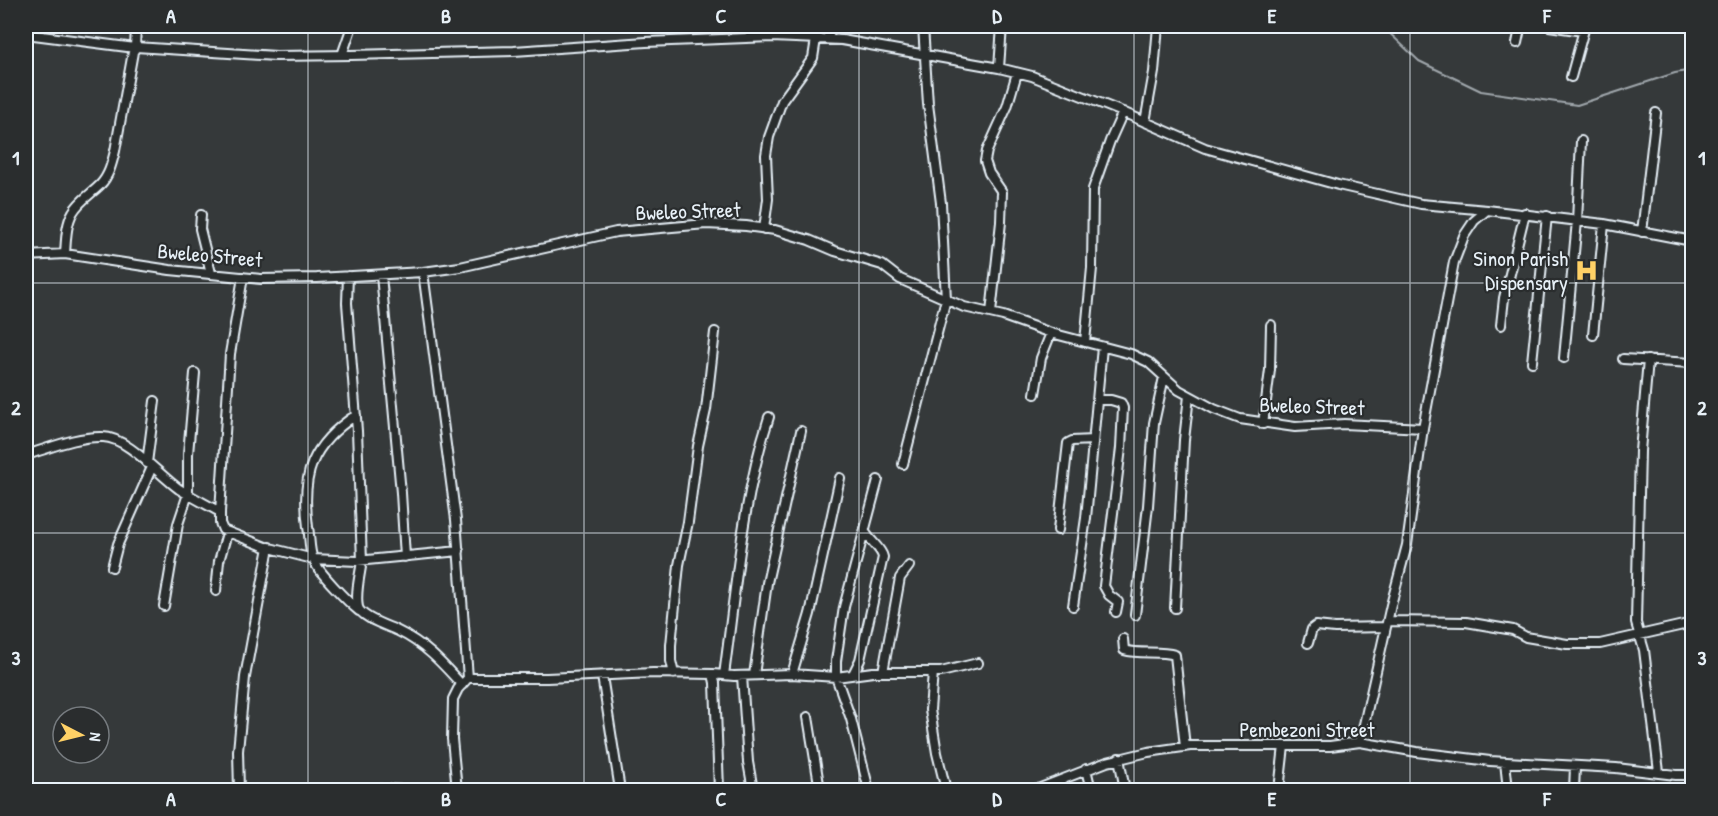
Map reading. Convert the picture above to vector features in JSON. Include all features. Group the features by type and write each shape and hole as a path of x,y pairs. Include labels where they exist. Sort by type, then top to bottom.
{"street":[{"path":"64,254 72,213 101,184 111,166 135,48 136,26"},
{"path":"342,55 352,26"},
{"path":"825,26 831,39"},
{"path":"903,464 946,299 941,203 928,104 923,26"},
{"path":"999,68 1002,26"},
{"path":"1145,122 1154,72 1158,26"},
{"path":"1517,43 1520,29 1523,26"},
{"path":"1549,26 1584,28 1571,77"},
{"path":"26,34 135,48 276,56 455,54 772,37 831,39 999,68 1032,76 1123,112 1204,148 1338,185 1420,204 1525,213 1692,241"},
{"path":"764,229 768,199 766,155 769,137 782,101 813,58 816,39"},
{"path":"991,313 1002,192 989,173 986,161 987,151 1006,107 1017,73"},
{"path":"1085,342 1092,268 1093,189 1123,112"},
{"path":"1642,232 1656,114"},
{"path":"1564,358 1577,221 1581,141"},
{"path":"1360,742 1409,536 1423,428 1454,262 1464,236 1474,221 1487,210"},
{"path":"1501,325 1506,287 1525,213"},
{"path":"201,215 200,230 211,273"},
{"path":"1532,362 1547,216"},
{"name":"Bweleo Street","path":"26,256 64,254 152,268 261,279 381,275 460,267 616,232 706,224 764,229 809,240 835,251 882,265 900,279 964,307 1140,357 1179,390 1240,419 1295,427 1344,424 1423,428"},
{"path":"1593,335 1604,225"},
{"path":"423,272 459,551 468,678 453,699 452,740 457,790"},
{"path":"381,275 405,557"},
{"path":"243,276 230,354 220,512 220,523 223,530 269,547 313,559 362,561 459,551"},
{"path":"348,276 347,303 356,415 362,561 358,581 358,607 361,612"},
{"path":"1263,424 1270,370 1271,325"},
{"path":"674,674 671,645 678,575 698,446 706,410 715,332"},
{"path":"1035,394 1041,358 1051,333"},
{"path":"1073,606 1086,518 1102,347"},
{"path":"1623,360 1692,363"},
{"path":"1648,360 1640,451 1636,622 1647,671 1659,772"},
{"path":"164,606 178,524 188,494 188,454 195,373"},
{"path":"1135,615 1148,506 1154,423 1164,377"},
{"path":"1175,608 1184,440 1189,396"},
{"path":"1098,400 1117,400 1123,408 1121,448 1104,586 1109,596 1118,602 1116,612"},
{"path":"112,567 118,544 150,465 155,401"},
{"path":"356,415 334,430 326,439 309,470 306,489 313,559 343,598 364,615 424,646 462,685"},
{"path":"724,675 749,491 769,417"},
{"path":"754,675 767,583 801,431"},
{"path":"26,455 86,438 103,437 119,441 188,494 220,512"},
{"path":"1058,530 1068,443 1093,441"},
{"path":"792,674 810,614 840,478"},
{"path":"869,790 851,719 836,677 844,607 866,532 878,480"},
{"path":"853,675 860,660 883,557 881,550 870,540 866,532"},
{"path":"216,591 219,561 227,533"},
{"path":"239,790 239,744 244,677 269,547"},
{"path":"883,672 900,578 909,566"},
{"path":"1308,643 1312,629 1316,626 1335,628 1466,622 1496,626 1514,630 1526,637 1567,644 1600,644 1692,622"},
{"path":"1123,639 1123,646 1129,651 1175,655 1185,747"},
{"path":"468,678 674,674 742,676 792,674 836,677 883,672 933,672 978,663"},
{"path":"933,672 930,710 946,790"},
{"path":"714,674 719,790"},
{"path":"602,676 620,790"},
{"path":"742,676 748,762 753,790"},
{"path":"808,717 820,790"},
{"name":"Pembezoni Street","path":"1035,790 1119,758 1185,747 1330,746 1360,742 1417,752 1505,762 1692,775"},
{"path":"1279,790 1284,746"},
{"path":"1119,758 1125,790"},
{"path":"1505,762 1509,790"},
{"path":"1574,790 1575,766"},
{"path":"1086,769 1091,790"},
{"path":"302,790 362,788 404,790"},
{"path":"512,790 536,790"}],"waterway":[{"path":"1382,26 1419,61 1481,91 1577,105 1675,73 1692,70"}],"place":[{"name":"Sinon Parish Dispensary","path":"1586,270"}]}
